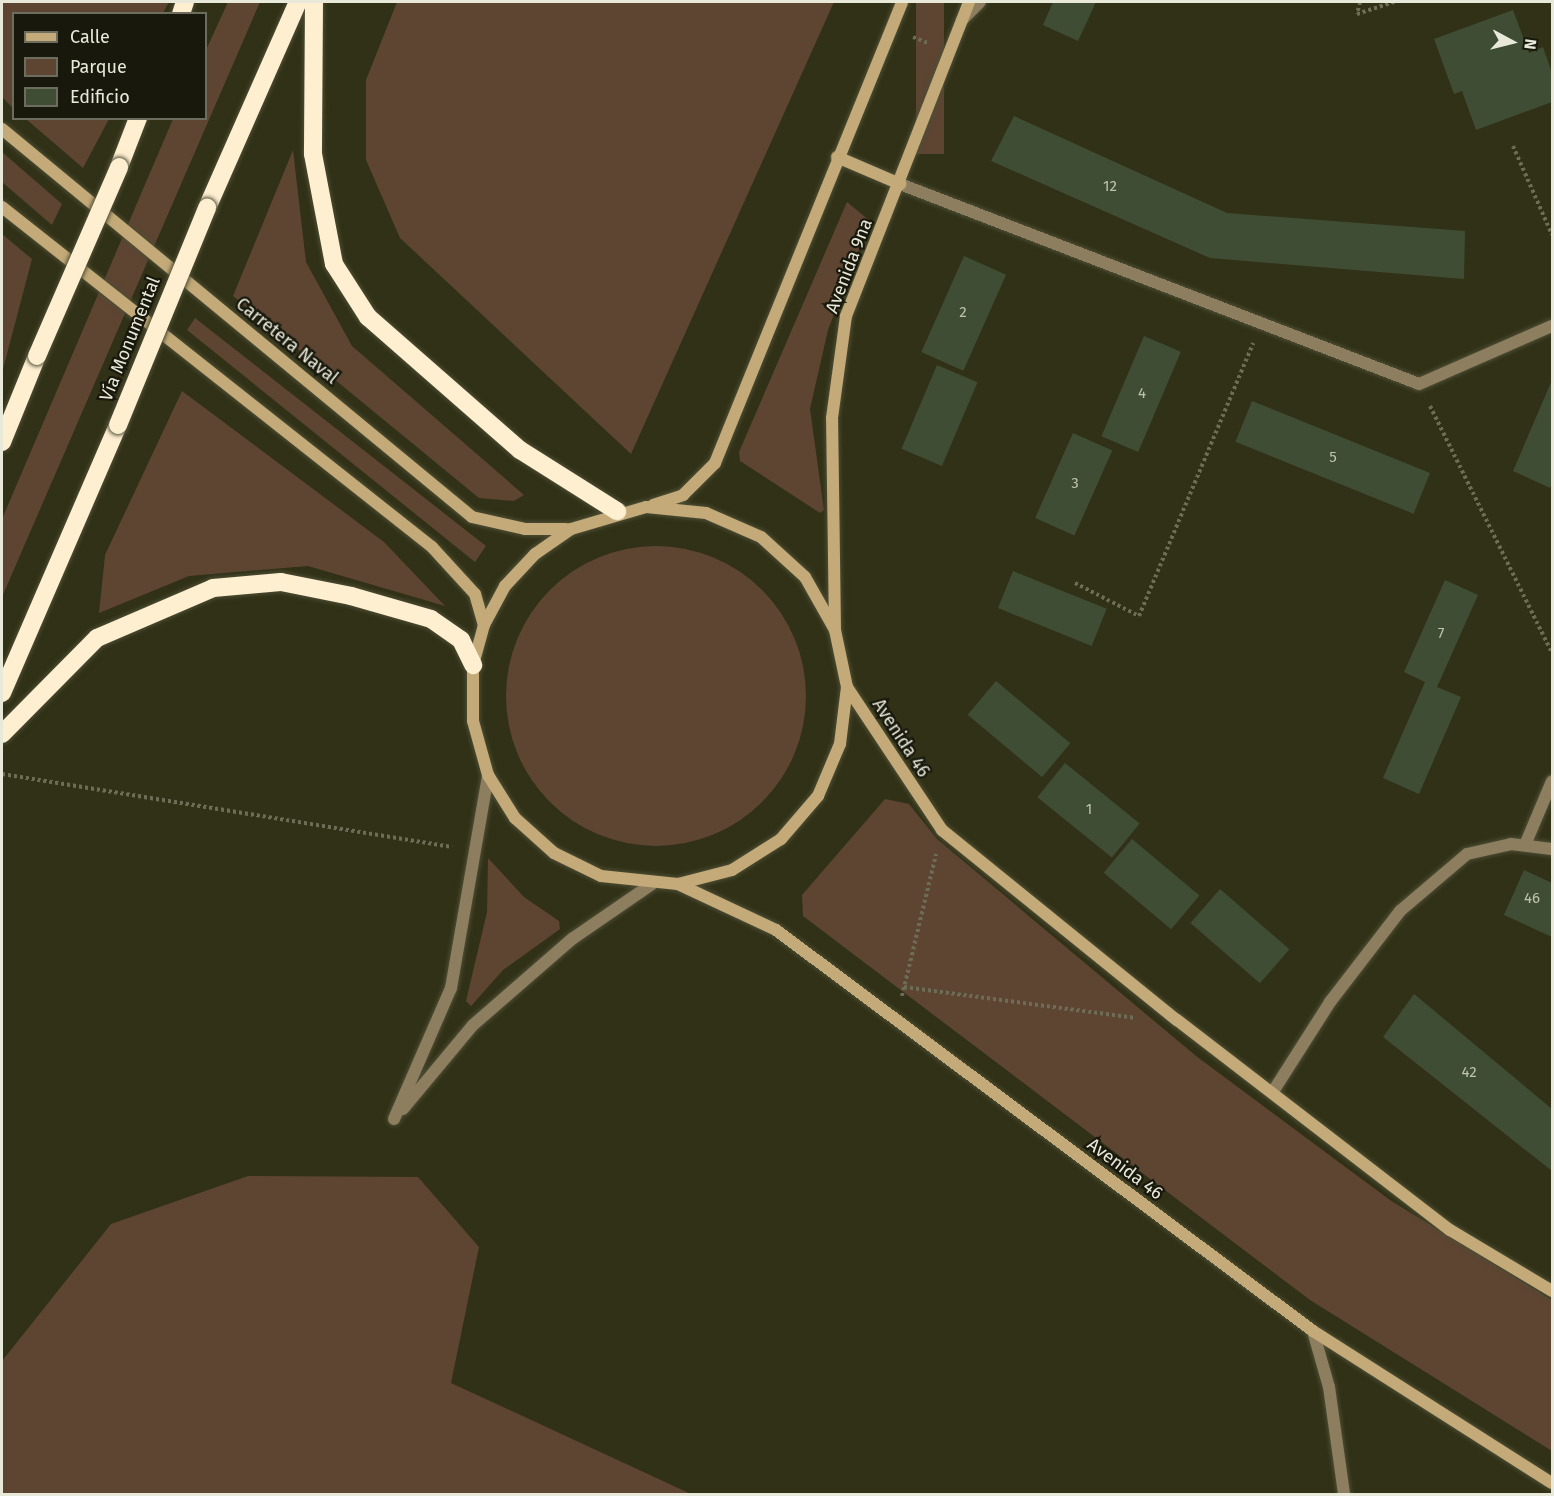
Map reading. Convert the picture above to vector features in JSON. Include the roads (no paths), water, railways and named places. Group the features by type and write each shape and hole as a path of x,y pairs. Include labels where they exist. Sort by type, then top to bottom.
{"highway":[{"name":"Vía Monumental","path":"2,693 118,425 207,208 298,2"},
{"path":"314,2 313,154 334,264 368,317 502,435 617,511"},
{"path":"2,442 137,120"},
{"path":"2,734 97,638 213,588 281,582 351,596 431,619 460,640 473,665"}],"main road":[{"path":"646,507 706,513 760,537 805,577 835,630 847,687 840,744 818,796 781,839 732,870 678,884 652,884 601,876 554,853 515,819 488,775 472,721 473,665 484,625 513,578 535,554 571,529 617,511 646,507 683,495 716,463 837,157 902,2"},
{"name":"Avenida 9na","path":"835,630 832,418 846,316 900,184 969,2"},
{"name":"Carretera Naval","path":"2,129 472,517 525,529 571,529"},
{"path":"837,157 900,184"},
{"path":"2,207 432,547 475,594 484,625"},
{"name":"Avenida 46","path":"847,687 942,830 1177,1020 1274,1090 1450,1230 1552,1290"},
{"name":"Avenida 46","path":"678,884 776,930 1313,1331 1552,1484"}],"street":[{"path":"961,21 980,2"},
{"path":"900,184 1419,384 1552,326"},
{"path":"488,775 451,988 394,1119 473,1025 572,939 652,884"},
{"path":"1525,845 1552,781"},
{"path":"1274,1090 1330,1002 1400,911 1467,854 1525,845 1552,849"},
{"path":"1313,1331 1329,1387 1344,1494"}]}
